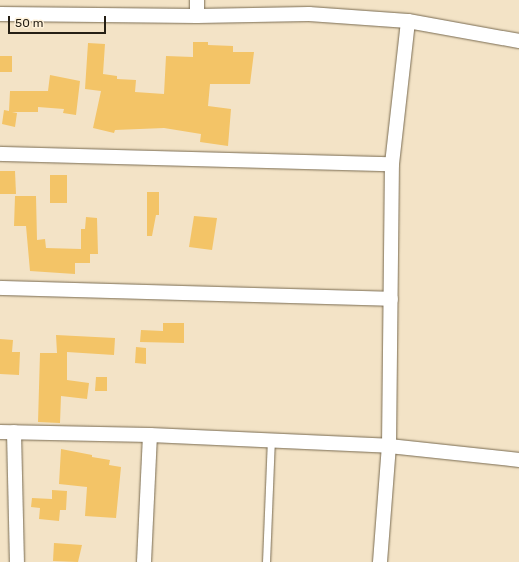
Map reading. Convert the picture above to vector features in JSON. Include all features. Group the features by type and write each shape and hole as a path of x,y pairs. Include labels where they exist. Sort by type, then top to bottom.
{"street":[{"path":"197,0 197,16"},
{"path":"0,14 197,16 309,14 408,22 519,41"},
{"path":"380,562 389,446 392,164 408,22"},
{"path":"0,154 392,164"},
{"path":"0,288 391,299"},
{"path":"17,562 7,432 150,435 389,446 519,460"},
{"path":"144,562 150,435"}],"lane":[{"path":"266,562 271,440"}],"building":[{"path":"193,42 208,42 208,45 233,46 233,52 254,52 250,84 210,84 208,106 231,109 228,146 200,142 201,134 164,128 115,130 114,133 93,128 101,91 85,89 88,43 105,44 103,74 117,76 117,79 136,80 135,92 164,94 166,56 193,57"},
{"path":"0,56 12,56 12,72 0,72"},
{"path":"50,75 80,81 76,115 63,113 64,109 38,107 38,112 12,112 17,113 15,127 2,124 4,110 9,111 10,91 48,91"},
{"path":"0,171 15,171 16,194 0,194"},
{"path":"50,175 67,175 67,203 50,203"},
{"path":"147,192 159,192 159,215 156,215 152,236 147,236"},
{"path":"15,196 36,196 37,240 45,239 46,248 81,249 81,229 85,229 86,217 97,218 98,254 90,254 90,263 75,263 75,274 30,271 26,226 14,226"},
{"path":"194,216 217,218 212,250 189,247"},
{"path":"163,323 184,323 184,343 140,342 141,330 163,331"},
{"path":"56,335 115,338 114,355 67,352 67,380 89,383 87,399 61,396 60,423 38,422 40,353 57,353"},
{"path":"0,339 13,340 12,352 20,352 19,375 0,374"},
{"path":"136,347 146,348 146,364 135,363"},
{"path":"96,377 107,377 107,391 95,391"},
{"path":"61,449 110,460 109,465 121,467 116,518 85,516 87,487 59,484"},
{"path":"52,490 67,491 66,510 60,510 59,521 39,519 40,508 31,507 32,498 52,499"},
{"path":"54,543 82,545 78,562 53,561"}]}
